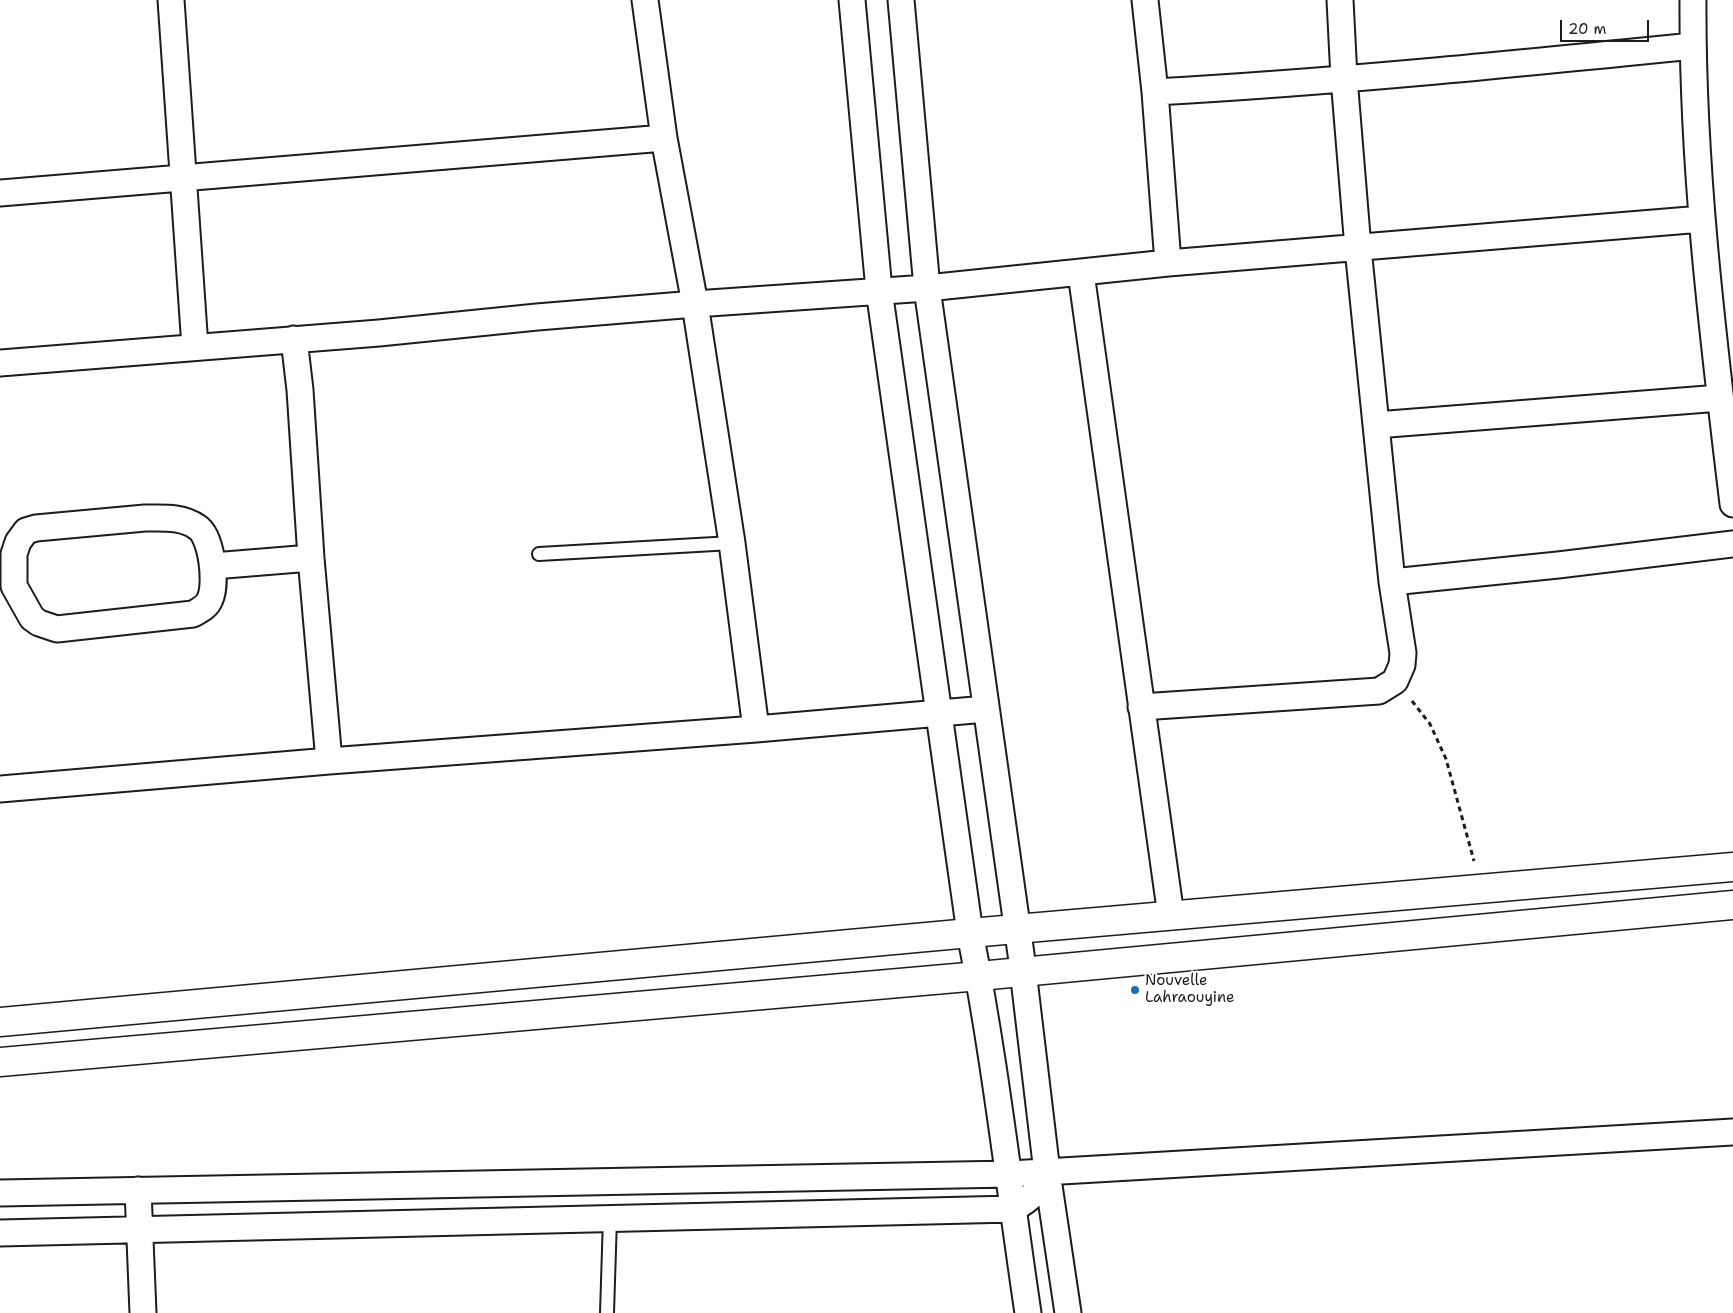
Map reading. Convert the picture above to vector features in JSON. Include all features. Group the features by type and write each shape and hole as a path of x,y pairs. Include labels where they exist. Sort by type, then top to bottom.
{"street":[{"path":"171,0 195,347"},
{"path":"645,0 664,138 695,304 732,543 756,729"},
{"path":"852,0 879,290 970,933 979,976 1010,1174 1013,1209 1028,1313"},
{"path":"901,0 927,288 1018,930 1047,1172 1068,1313"},
{"path":"1145,0 1155,92 1168,263"},
{"path":"1141,707 1379,691 1395,680 1402,665 1403,653 1392,582 1358,248 1344,78 1340,0"},
{"path":"1693,0 1693,46 1702,219 1733,504"},
{"path":"1155,92 1239,87 1500,65 1693,46"},
{"path":"0,192 664,138"},
{"path":"0,363 695,304 927,288 1168,263 1702,219"},
{"path":"1081,273 1171,916"},
{"path":"294,339 300,390 311,558 330,761"},
{"path":"1376,425 1720,398"},
{"path":"145,518 174,518 199,527 204,535 213,566 211,597 206,606 193,614 57,629 48,627 32,618 7,586 18,542 26,531 36,528 145,518"},
{"path":"1392,582 1558,566 1733,544"},
{"path":"213,566 311,558"},
{"path":"0,789 986,709"},
{"path":"0,1022 970,933 1480,888 1733,868"},
{"path":"1636,876 1640,913"},
{"path":"1507,886 1510,925"},
{"path":"0,1062 979,976 1733,905"},
{"path":"561,972 568,1011"},
{"path":"0,1193 1010,1174 1733,1132"},
{"path":"0,1233 1013,1209 1026,1202 1036,1193 1043,1183 1047,1172"},
{"path":"138,1190 143,1313"}],"lane":[{"path":"539,554 732,543"},
{"path":"607,1313 610,1218"}],"path":[{"path":"1395,680 1430,724 1446,759 1480,888"}],"place":[{"name":"Nouvelle Lahraouyine","path":"1135,990"}]}
